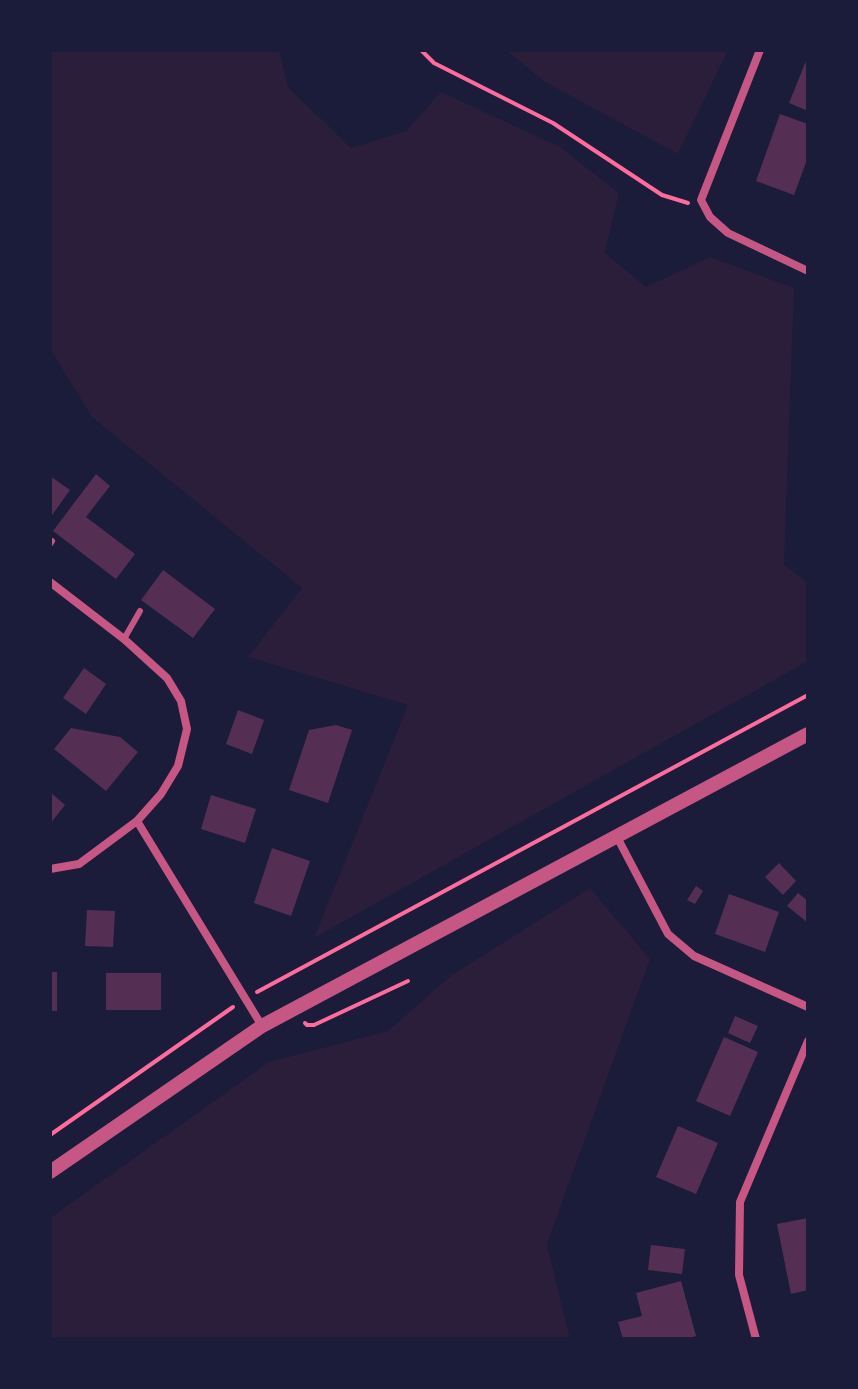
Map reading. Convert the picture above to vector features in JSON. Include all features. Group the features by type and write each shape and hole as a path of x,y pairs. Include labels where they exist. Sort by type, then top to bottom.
{"street":[{"path":"760,50 701,200 710,217 728,233 808,271"},
{"path":"50,582 124,639 167,678 181,701 187,729 178,766 161,794 137,821 79,864 50,869"},
{"path":"50,1172 262,1026 808,734"},
{"path":"137,821 262,1026"},
{"path":"617,837 668,934 694,956 808,1007"},
{"path":"756,1339 739,1275 740,1202 808,1041"}],"lane":[{"path":"124,639 140,611"}],"path":[{"path":"421,50 434,63 553,123 662,195 685,204 701,200"},
{"path":"50,1135 183,1045 244,999 808,695"}],"shaded area":[{"path":"50,50 279,50 288,87 351,148 406,131 441,92 560,147 619,193 605,253 646,287 710,257 794,288 784,565 808,583 808,661 314,938 408,705 248,657 302,588 92,417 50,349"},
{"path":"506,50 727,52 678,154 545,82"},
{"path":"590,888 650,959 547,1244 570,1339 50,1339 50,1218 269,1062 388,1031 452,975"}],"building":[{"path":"808,56 808,111 789,103"},
{"path":"780,114 808,124 808,157 794,195 756,181"},
{"path":"96,474 110,486 86,517 135,554 116,579 53,531"},
{"path":"50,476 70,490 50,518"},
{"path":"163,570 215,609 193,638 141,600"},
{"path":"84,668 106,684 86,714 63,698"},
{"path":"238,710 264,720 252,754 226,744"},
{"path":"336,725 352,730 328,803 289,790 309,730"},
{"path":"71,728 120,737 138,752 106,791 54,749"},
{"path":"50,792 65,805 50,824"},
{"path":"211,795 256,809 245,843 201,829"},
{"path":"272,848 310,861 291,916 254,903"},
{"path":"779,863 796,881 783,895 765,877"},
{"path":"696,886 703,891 695,904 687,900"},
{"path":"798,893 808,901 808,923 787,906"},
{"path":"729,894 779,912 765,952 715,934"},
{"path":"87,910 115,911 113,947 85,946"},
{"path":"50,972 57,972 57,1011 50,1011"},
{"path":"106,973 161,973 161,1010 106,1010"},
{"path":"735,1016 758,1026 750,1043 728,1033"},
{"path":"724,1037 758,1052 730,1116 696,1101"},
{"path":"678,1126 718,1143 696,1194 656,1177"},
{"path":"808,1218 808,1290 791,1294 777,1224"},
{"path":"651,1245 685,1249 682,1274 648,1270"},
{"path":"681,1281 696,1336 685,1339 623,1339 618,1322 642,1316 636,1293"}]}
